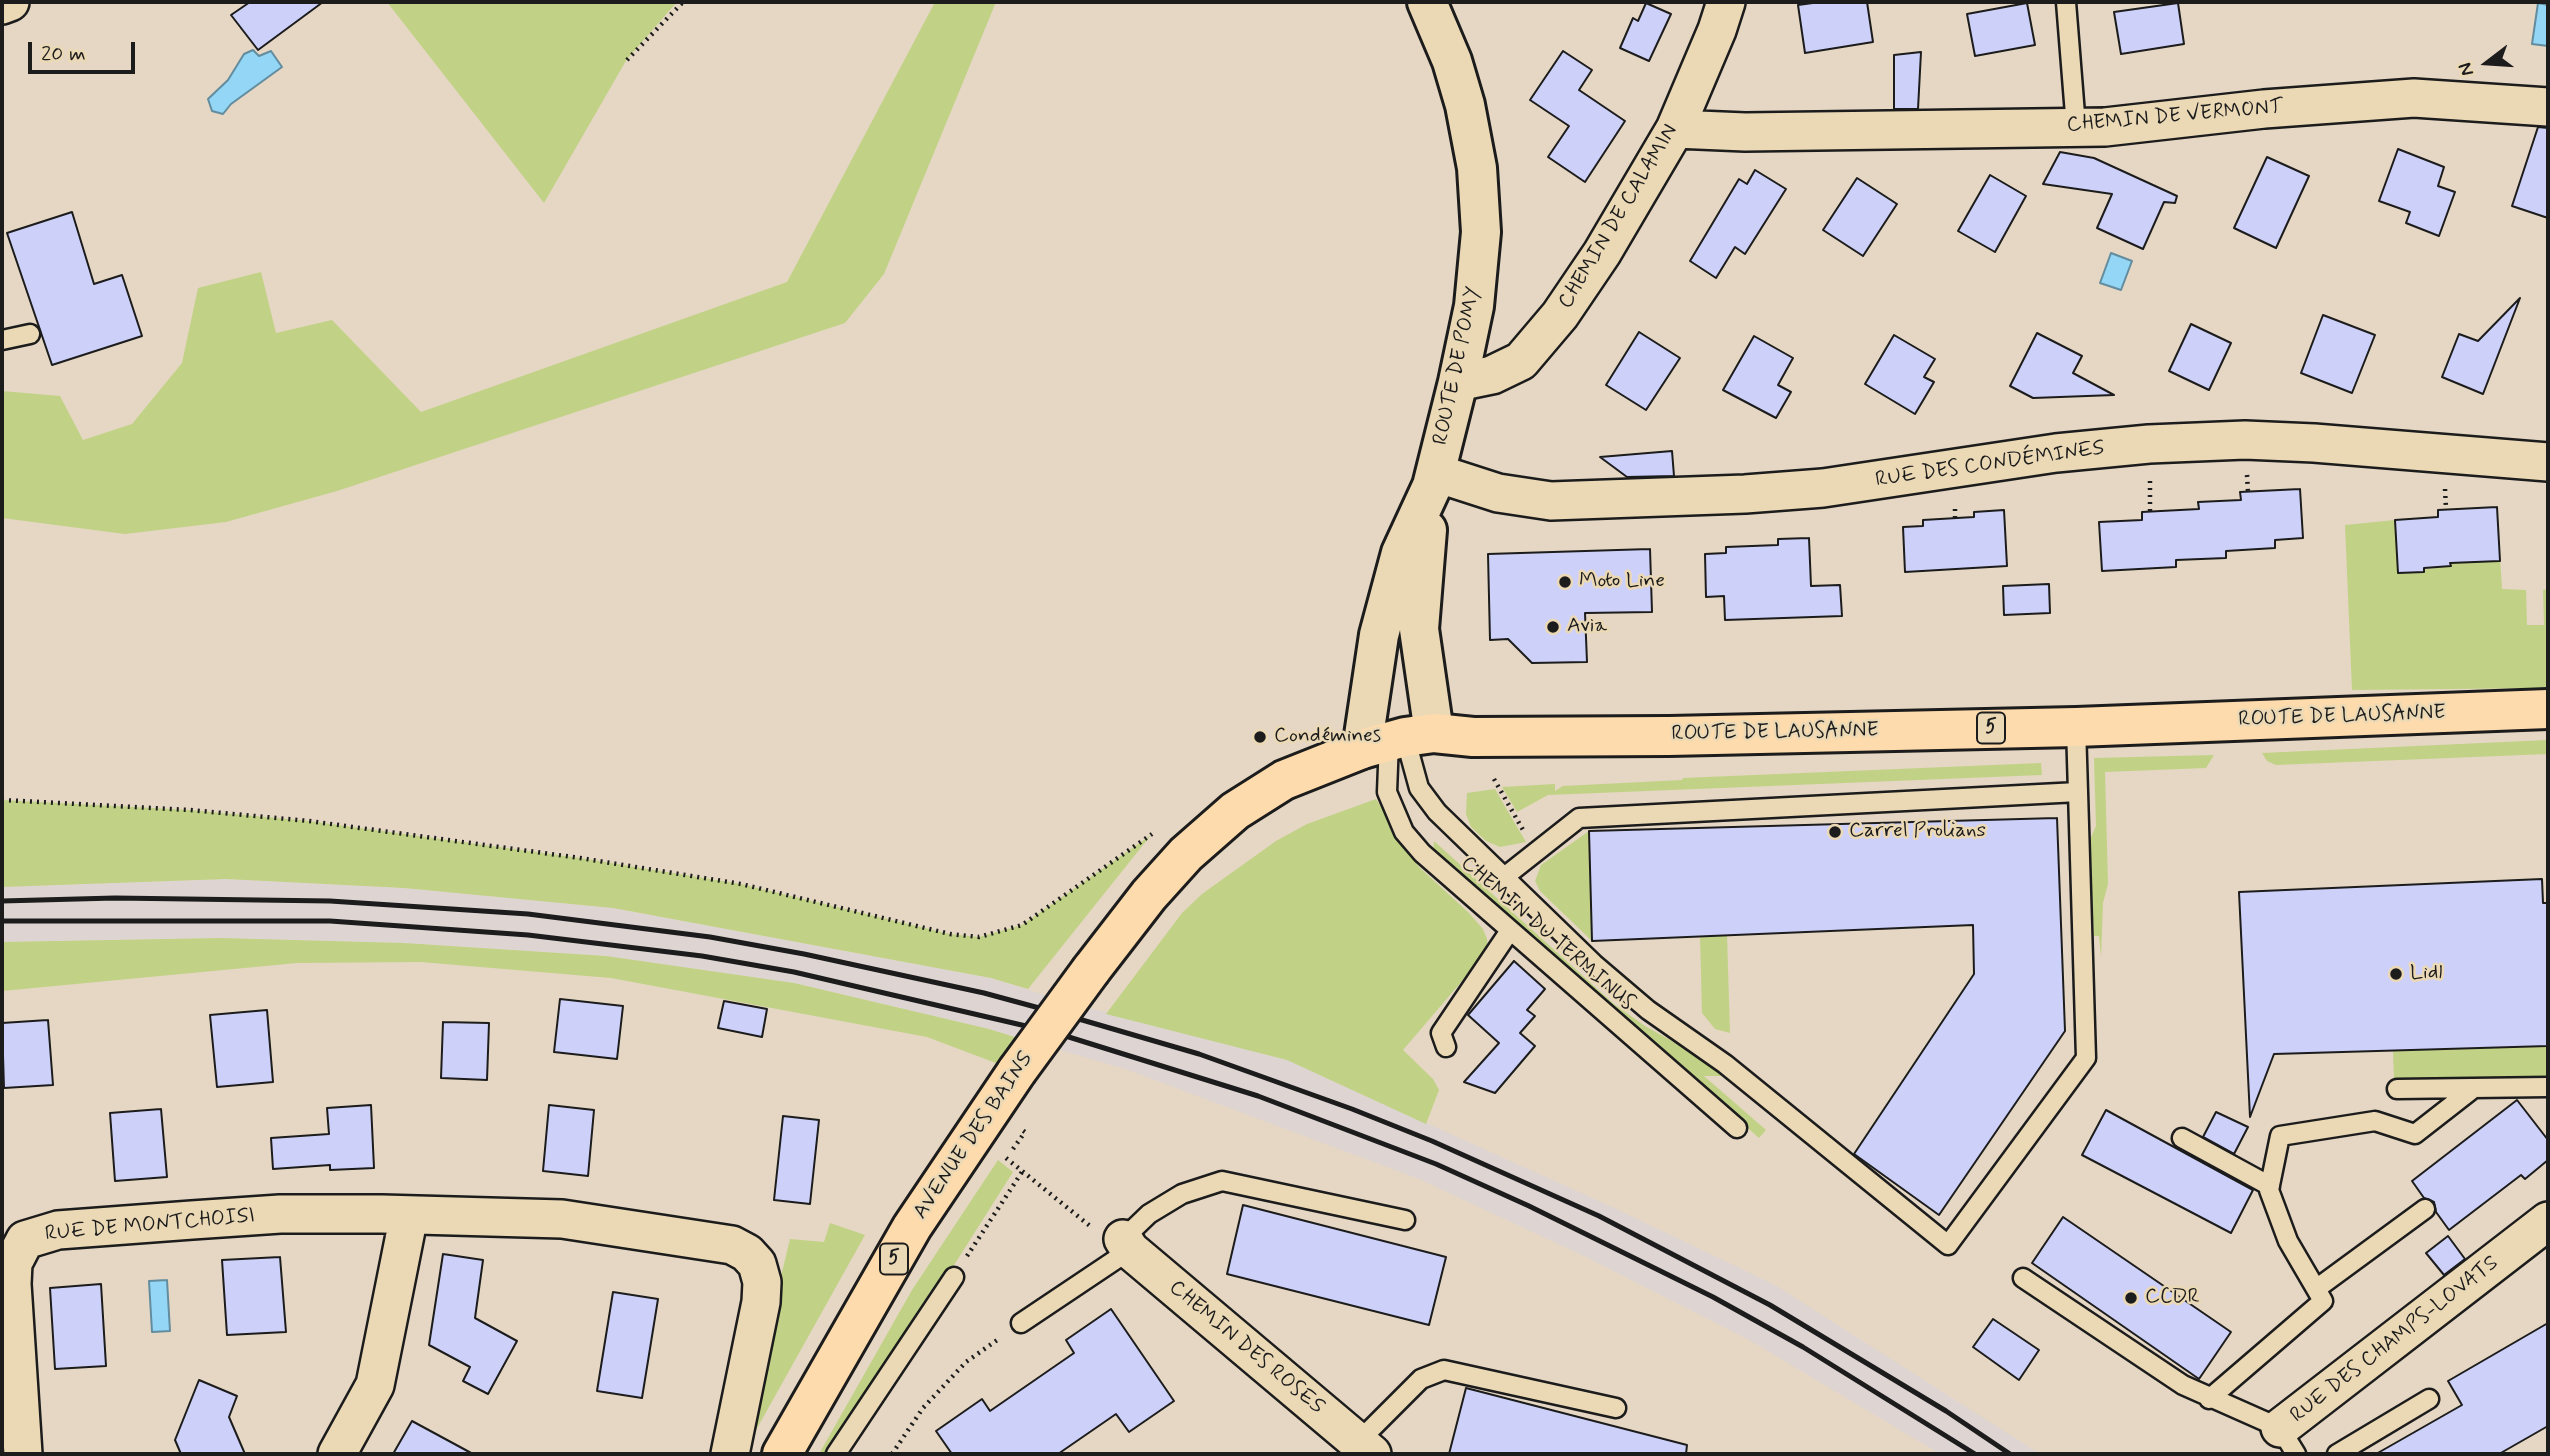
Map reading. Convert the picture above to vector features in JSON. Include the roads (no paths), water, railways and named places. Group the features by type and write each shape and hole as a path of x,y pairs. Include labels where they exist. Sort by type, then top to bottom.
{"main road":[{"name":"ROUTE DE POMY","path":"1397,740 1419,629 1434,480 1474,306 1480,244 1477,167 1452,61 1427,2"},
{"name":"ROUTE DE POMY","path":"1397,740 1379,635 1401,553 1434,480"},
{"name":"ROUTE DE LAUSANNE","path":"1091,970 1149,895 1186,853 1235,811 1284,780 1397,740 2076,727 2548,709"},
{"name":"AVENUE DES BAINS","path":"782,1454 912,1227 1017,1071 1091,970"}],"street":[{"path":"2,5 10,2"},
{"name":"CHEMIN DE CALAMIN","path":"1458,382 1492,375 1521,361 1541,340 1602,253 1675,129 1726,2"},
{"name":"CHEMIN DE VERMONT","path":"1675,129 1745,132 2105,127 2367,100 2414,98 2548,107"},
{"name":"RUE DES CONDÉMINES","path":"1434,480 1551,500 1745,494 1823,488 2056,453 2149,444 2259,441 2548,462"},
{"name":"RUE DE MONTCHOISI","path":"23,1454 12,1284 13,1264 25,1240 58,1230 280,1214 562,1219 732,1245 747,1253 757,1264 762,1282 761,1301 730,1454"},
{"path":"337,1454 375,1385 409,1215"},
{"name":"RUE DES CHAMPS-LOVATS","path":"2288,1441 2548,1221"},
{"name":"CHEMIN DES ROSES","path":"1126,1245 1365,1448"}],"lane":[{"path":"2066,2 2076,127"},
{"path":"2,340 30,334"},
{"path":"1397,740 1419,788 1437,812 1503,878 1648,1010 1725,1064 1948,1245 2086,1058 2076,727"},
{"name":"CHEMIN DU TERMINUS","path":"1397,740 1387,792 1404,832 1440,872 1737,1128"},
{"path":"1503,878 1579,818 2078,792"},
{"path":"1446,1047 1441,1033 1509,932"},
{"path":"2397,1089 2548,1087"},
{"path":"2209,1399 2323,1301 2288,1241 2270,1186 2280,1136 2375,1121 2415,1134 2474,1088"},
{"path":"2182,1138 2270,1186"},
{"path":"1021,1323 1126,1245 1149,1214 1182,1194 1222,1181 1405,1220"},
{"path":"2316,1289 2425,1209"},
{"path":"836,1454 954,1276"},
{"name":"RUE DES CHAMPS-LOVATS","path":"2022,1278 2162,1372 2288,1441"},
{"path":"1365,1448 1421,1379 1444,1370 1616,1408"},
{"path":"2337,1454 2429,1399"}],"water":[{"path":"2538,3 2548,5 2548,46 2532,44"},
{"path":"253,50 259,56 271,51 282,67 231,104 223,114 212,111 208,99 228,80 244,54"},
{"path":"2111,253 2132,261 2121,290 2100,283"},
{"path":"167,1280 170,1331 152,1332 149,1281"}],"railway":[{"path":"2,901 115,898 330,901 528,914 710,937 804,954 984,993 1065,1015 1199,1054 1352,1109 1432,1141 1599,1216 1770,1305 1946,1411 2010,1454"},
{"path":"2,921 330,921 528,935 702,956 794,972 1056,1033 1258,1096 1436,1164 1529,1206 1713,1297 1803,1347 1975,1454"}],"place":[{"name":"Moto Line","path":"1565,582"},
{"name":"Avia","path":"1553,627"},
{"name":"Condémines","path":"1260,737"},
{"name":"Carrel Prolians","path":"1835,832"},
{"name":"Lidl","path":"2396,974"},
{"name":"CCDR","path":"2131,1298"}]}
